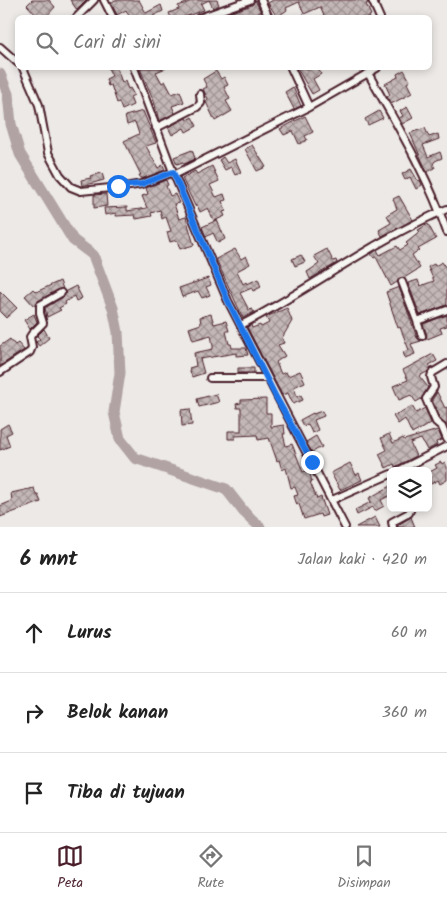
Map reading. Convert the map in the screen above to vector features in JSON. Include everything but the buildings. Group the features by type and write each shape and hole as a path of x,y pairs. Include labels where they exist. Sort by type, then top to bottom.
{"street":[{"path":"79,15 94,0"},
{"path":"104,0 112,15"},
{"path":"208,15 250,0"},
{"path":"262,0 268,15"},
{"path":"372,0 379,15"},
{"path":"0,47 15,61"},
{"path":"26,70 39,106 48,153 60,176 71,187 80,191 142,184 173,174 309,107 373,70"},
{"path":"135,70 173,174 228,301 345,527"},
{"path":"292,70 309,107"},
{"path":"368,73 415,155 447,232"},
{"path":"156,128 197,108 201,104 200,94"},
{"path":"241,325 275,308 420,220 447,209"},
{"path":"402,282 422,336"},
{"path":"0,372 30,352 32,346 30,337 43,323 40,305 61,293"},
{"path":"417,322 447,310"},
{"path":"447,364 432,373 431,377 434,387 426,399 436,422 442,427 447,439"},
{"path":"210,378 267,378"},
{"path":"406,467 447,446"},
{"path":"332,500 387,476"},
{"path":"393,527 392,522 409,512"}],"waterway":[{"path":"0,74 8,94 11,124 20,154 73,240 93,255 113,308 118,332 120,373 114,412 120,439 135,458 226,489 244,512 260,527"}],"route":[{"path":"118,186 142,184 173,172 228,301 276,397 312,462"}]}
